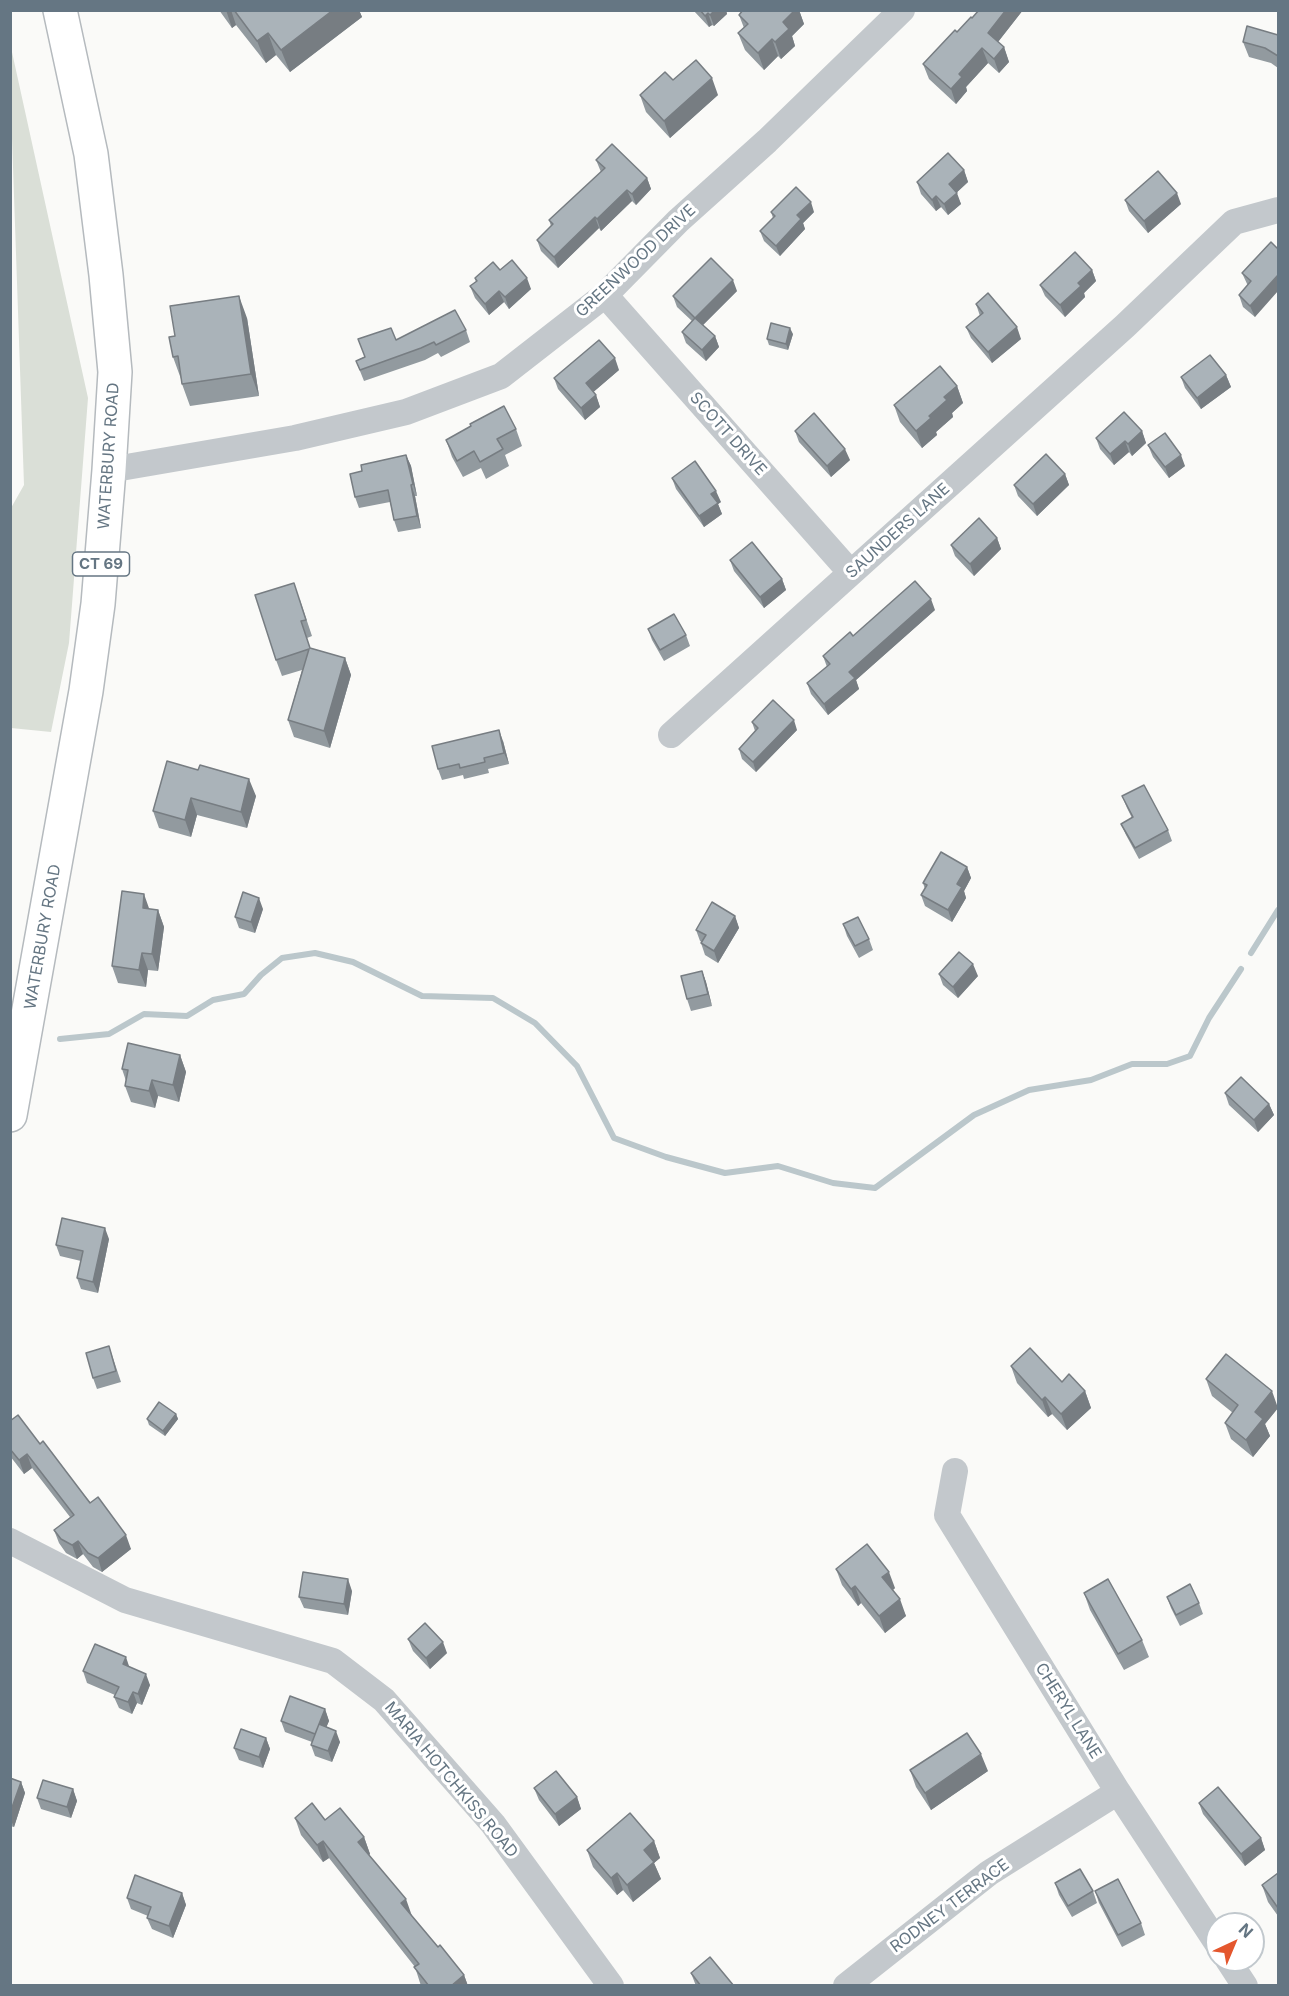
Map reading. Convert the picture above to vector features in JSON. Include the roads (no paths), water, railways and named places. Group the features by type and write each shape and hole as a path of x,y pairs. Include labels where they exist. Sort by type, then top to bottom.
{"main road":[{"name":"WATERBURY ROAD","path":"10,1115 86,691 98,603 115,372 91,154 60,10"}],"street":[{"name":"GREENWOOD DRIVE","path":"109,470 296,438 405,412 501,376 605,296 678,221 767,141 902,10"},
{"name":"SAUNDERS LANE","path":"671,735 1125,326 1234,222 1278,210"},
{"name":"SCOTT DRIVE","path":"605,296 851,573"},
{"name":"CHERYL LANE","path":"955,1471 947,1515 1118,1792 1205,1925"},
{"name":"MARIA HOTCHKISS ROAD","path":"10,1541 125,1600 333,1661 384,1701 493,1824 611,1986"},
{"name":"RODNEY TERRACE","path":"846,1986 989,1873 1118,1792"},
{"path":"1236,1972 1245,1986"}],"waterway":[{"path":"1251,953 1278,910"},
{"path":"60,1039 109,1034 144,1014 187,1016 213,1000 244,994 261,975 282,958 315,953 353,962 422,996 493,998 535,1023 577,1066 614,1138 666,1157 725,1173 778,1166 833,1183 875,1188 974,1115 1029,1090 1091,1080 1132,1064 1167,1064 1190,1056 1209,1018 1241,969"}]}
